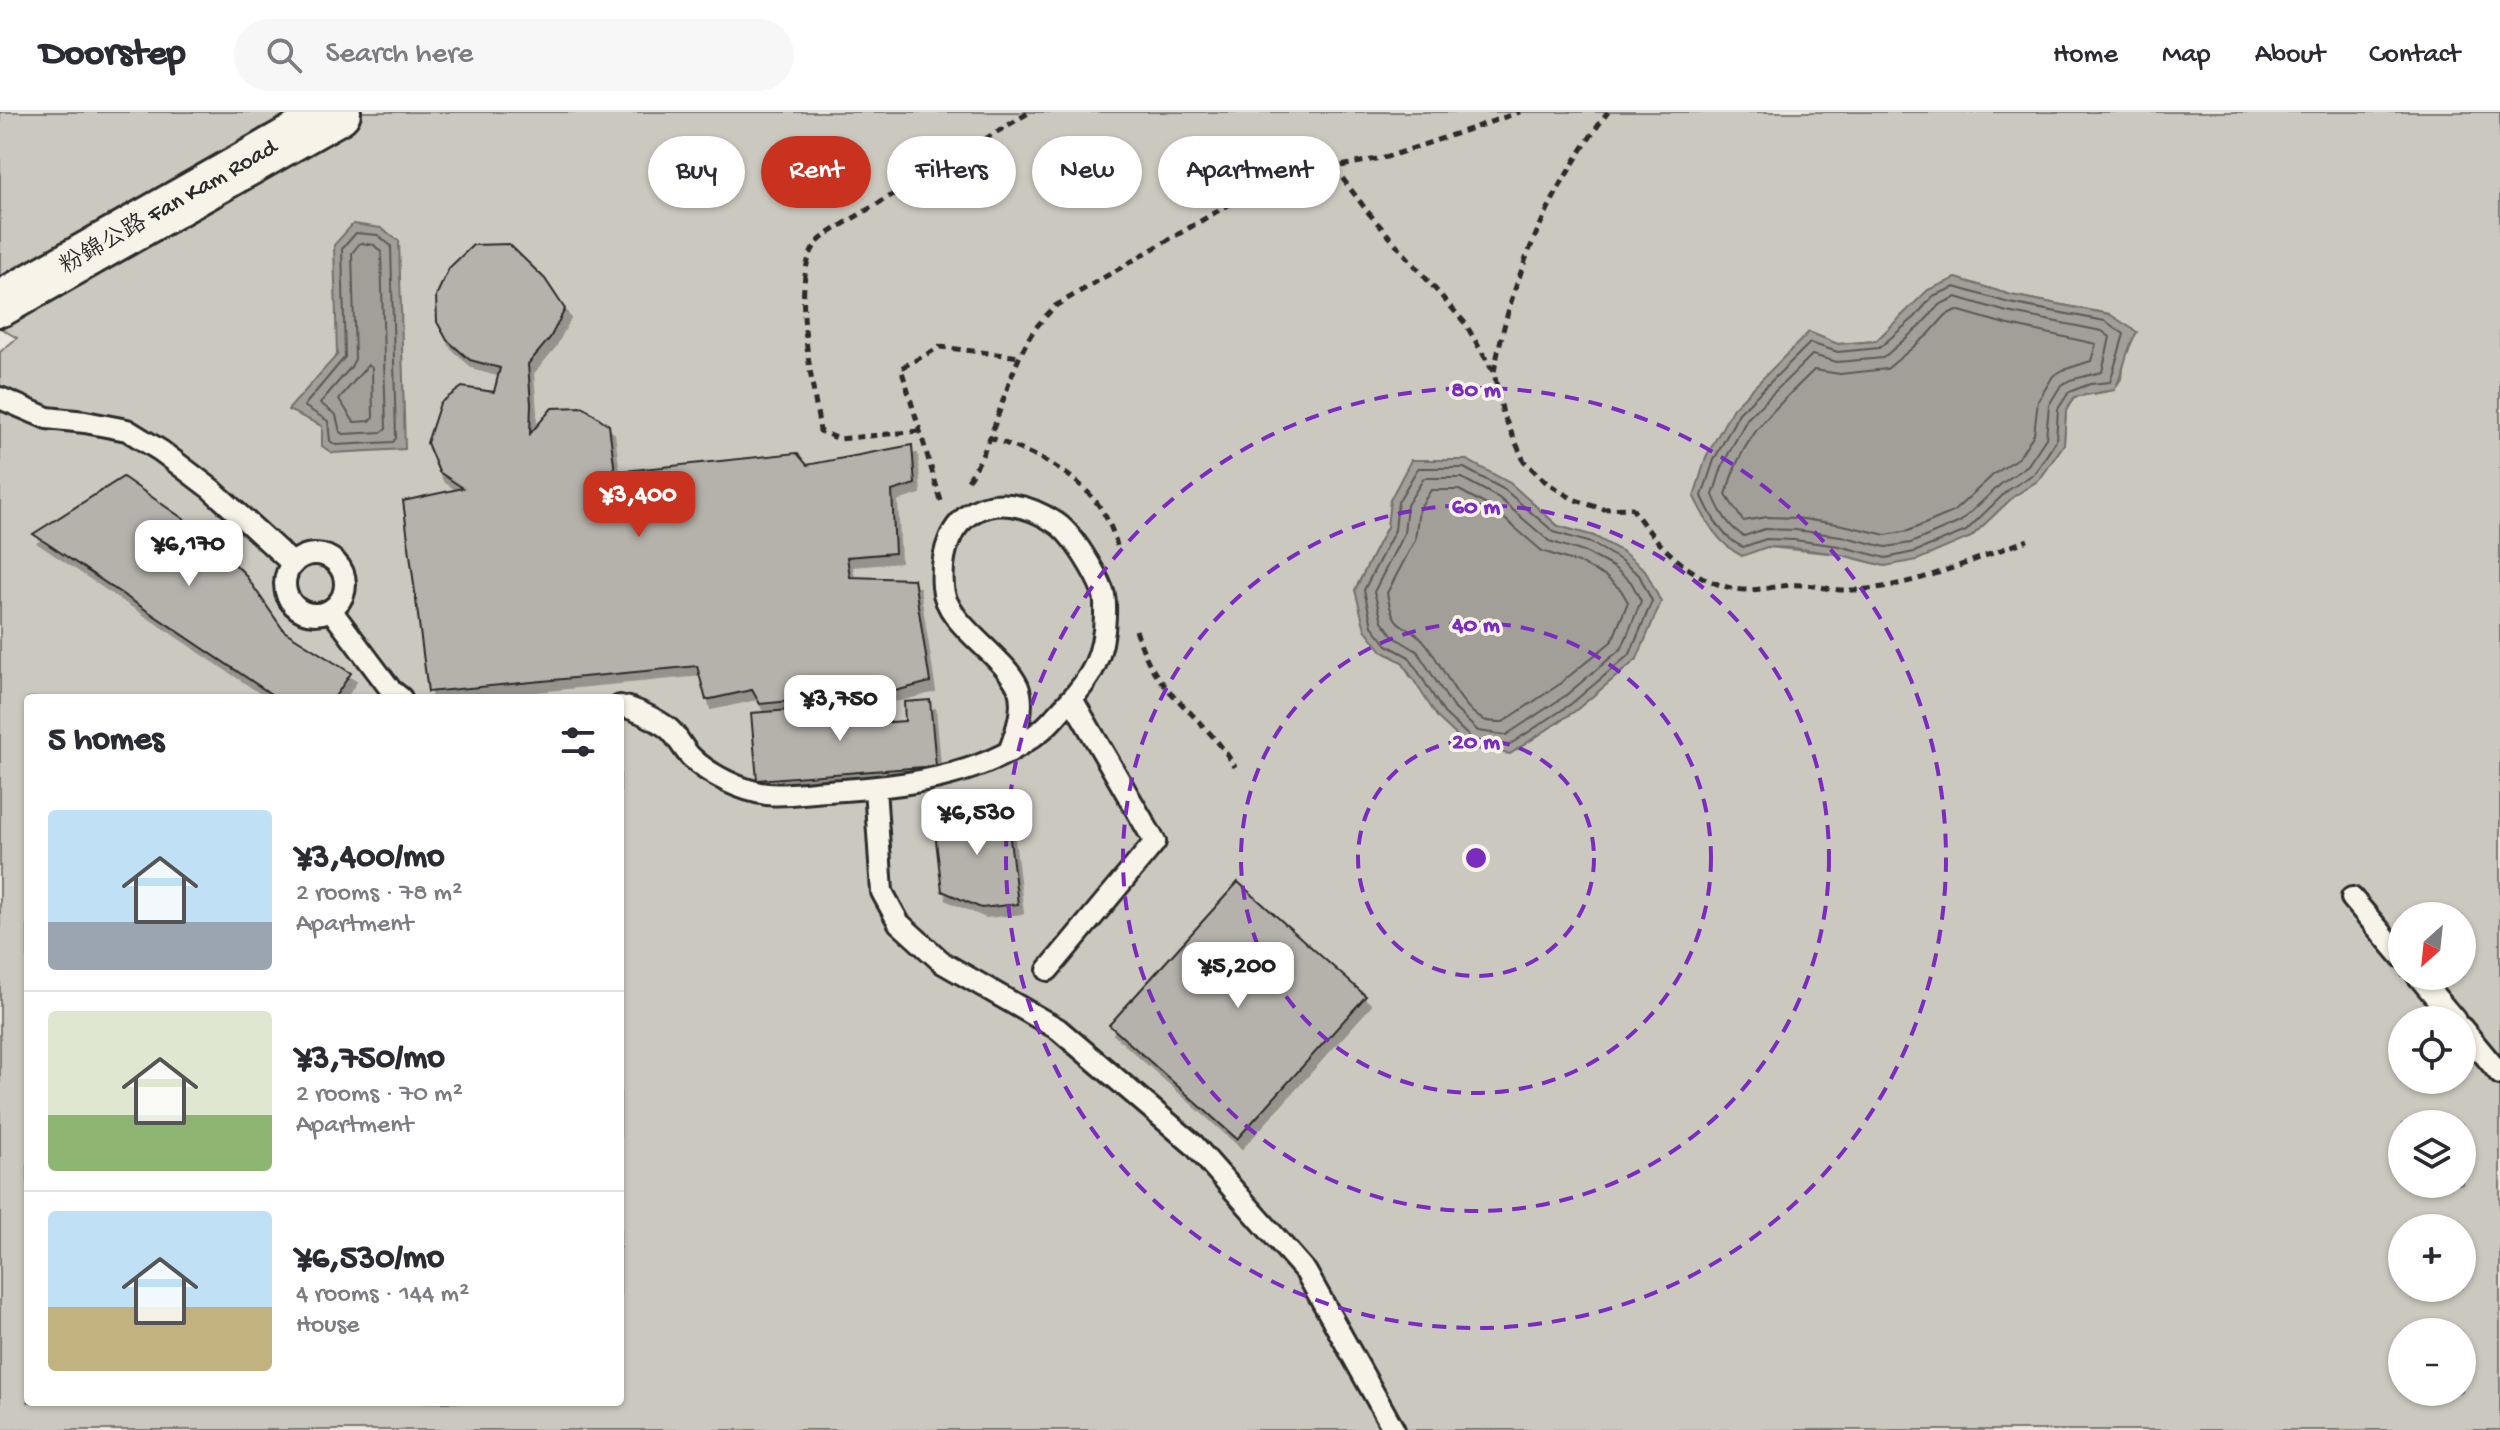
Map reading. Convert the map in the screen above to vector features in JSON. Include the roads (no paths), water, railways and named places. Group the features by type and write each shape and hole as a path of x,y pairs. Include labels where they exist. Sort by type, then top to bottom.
{"main road":[{"name":"粉錦公路 Fan Kam Road","path":"0,304 338,112"}],"lane":[{"path":"2,398 47,418 127,430 211,489 293,564"},
{"path":"624,708 668,729 692,758 728,781 767,794 875,788 953,773 1009,752 1040,732 1072,699 1095,669 1104,632 1105,594 1063,528 1040,513 1015,503 997,503 977,509 961,522 950,539 943,560 943,591 955,615 1000,662 1019,689 1019,725 1009,752"},
{"path":"321,555 339,565 344,574 344,594 331,610 312,614 303,612 289,599 285,581 293,564 301,558 321,555"},
{"path":"331,610 396,694"},
{"path":"1048,970 1155,842 1072,699"},
{"path":"875,788 882,892 899,923 943,963 1058,1029 1194,1145 1306,1272 1394,1430"},
{"path":"2352,898 2388,940"},
{"path":"2430,990 2443,1006"},
{"path":"2476,1045 2500,1074"}],"water":[{"path":"353,224 381,228 399,241 405,449 332,453 322,446 322,426 288,410 337,355 334,245"},
{"path":"1956,278 2011,295 2109,314 2137,332 2114,390 2074,397 2066,411 2064,444 2040,479 2013,497 1971,537 1917,560 1885,566 1838,554 1793,548 1767,547 1742,556 1733,551 1708,523 1694,497 1706,457 1733,408 1809,332 1838,344 1876,341 1928,290"},
{"path":"1411,460 1467,460 1510,483 1558,526 1594,536 1623,552 1645,570 1661,602 1637,659 1575,711 1510,754 1470,748 1438,718 1402,662 1382,651 1365,629 1355,590 1387,527 1390,500"}]}
